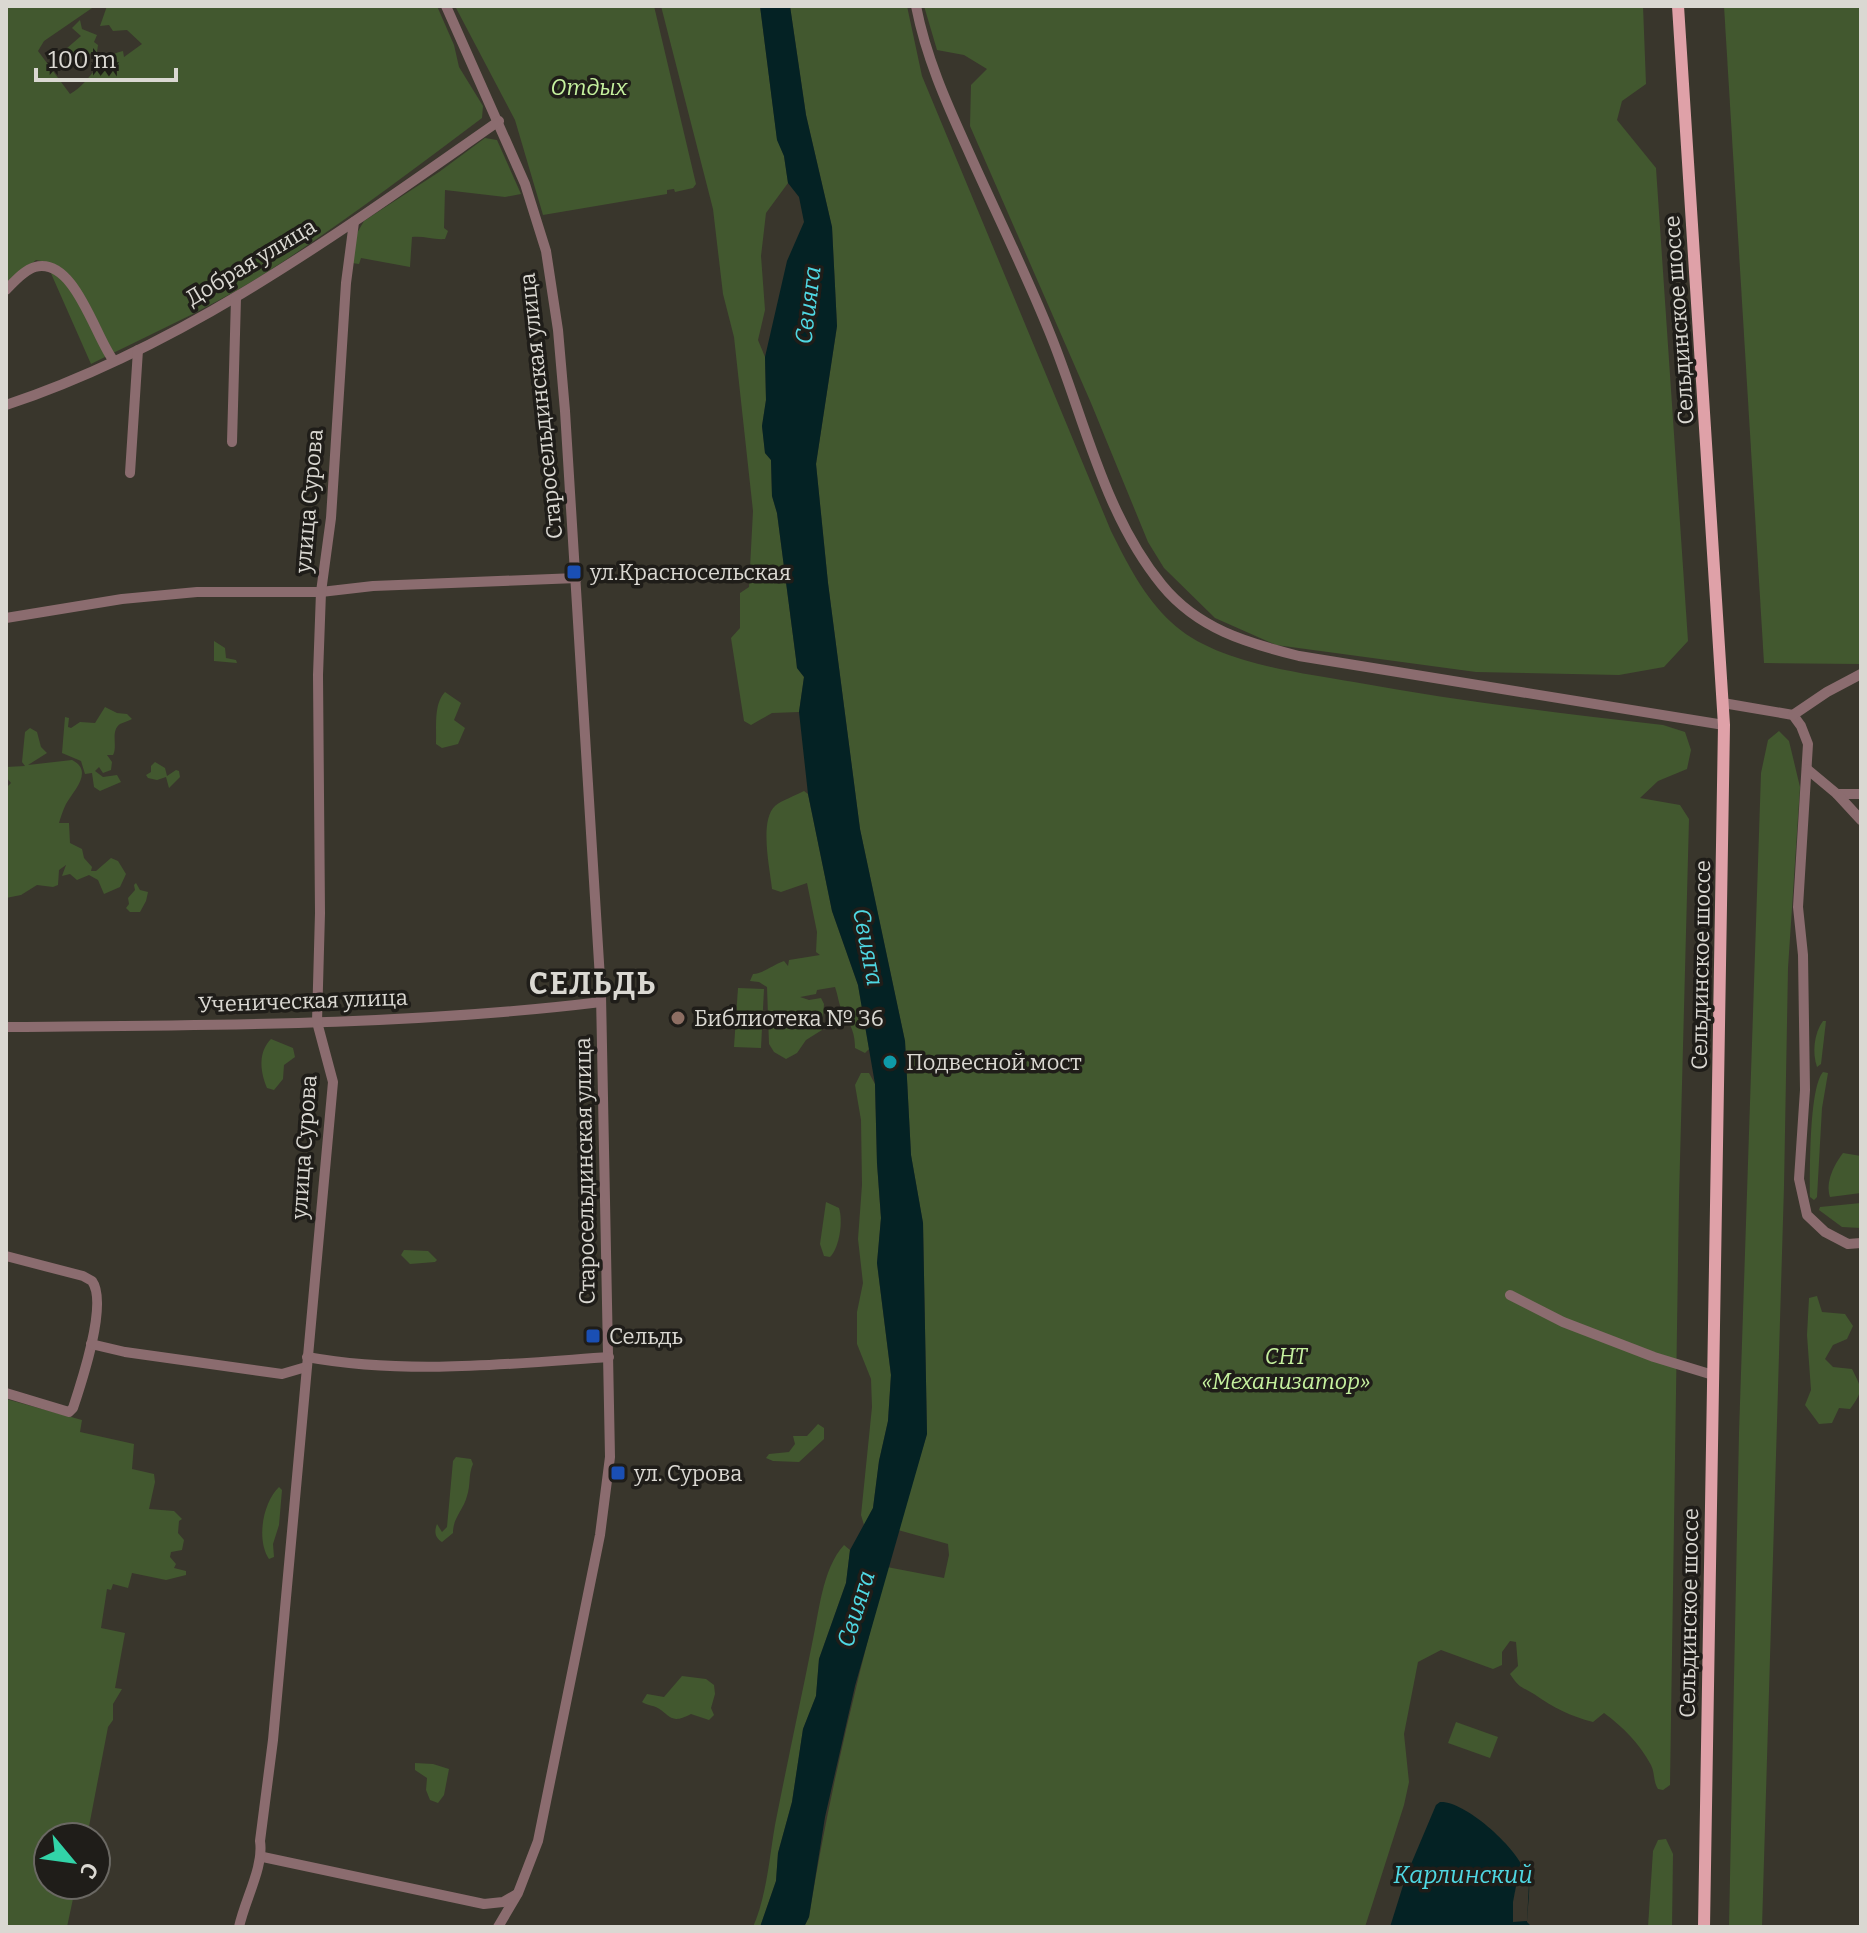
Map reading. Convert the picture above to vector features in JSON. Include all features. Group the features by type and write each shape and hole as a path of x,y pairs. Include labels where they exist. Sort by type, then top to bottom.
{"main road":[{"name":"Сельдинское шоссе","path":"1678,6 1724,725 1704,1927"}],"street":[{"name":"Старосельдинская улица","path":"446,6 529,194 546,251 558,330 577,578 601,1002 610,1457 600,1535 538,1841 518,1893 498,1927"},
{"path":"916,6 923,44 943,95 1049,331 1119,516 1138,552 1163,587 1188,611 1222,633 1299,656 1724,725"},
{"name":"Добрая улица","path":"6,405 34,396 138,350 236,298 354,222 499,121"},
{"name":"улица Сурова","path":"239,1927 248,1892 263,1857 260,1841 273,1740 333,1082 317,1022 321,592 331,518 346,283 354,222"},
{"path":"6,290 35,267 53,269 88,306 106,351 114,361"},
{"path":"232,442 236,298"},
{"path":"130,473 138,350"},
{"path":"323,574 349,589"},
{"path":"6,618 122,599 197,592 321,592 577,578"},
{"path":"1723,703 1793,715 1861,674"},
{"path":"1793,715 1808,744 1798,907 1804,983 1805,1090 1799,1179 1807,1215 1825,1232 1848,1244 1861,1243"},
{"path":"1807,769 1837,794 1861,820"},
{"path":"1837,794 1861,794"},
{"name":"Ученическая улица","path":"6,1027 317,1022 473,1015 601,1002"},
{"path":"6,1256 83,1276 97,1288 91,1344 73,1408 69,1412 6,1393"},
{"path":"1510,1295 1563,1322 1654,1357 1713,1375"},
{"path":"91,1344 125,1352 282,1374 306,1362 399,1368 609,1357"},
{"path":"263,1857 484,1904 503,1902 518,1893"}],"green space":[{"path":"6,6 95,6 44,41 38,51 70,94 107,58 123,51 124,57 142,44 127,30 113,31 109,25 100,26 107,6 437,6 454,45 459,67 483,106 482,118 347,218 264,274 91,364 46,262 36,260 6,286"},
{"name":"Отдых","path":"455,6 654,6 696,184 693,188 675,192 674,189 667,190 667,194 543,215 515,120"},
{"path":"661,6 760,6 777,139 784,156 788,183 766,213 761,256 765,310 758,340 765,357 766,400 762,426 765,453 771,460 772,496 777,513 797,668 804,677 799,712 772,713 751,725 744,721 731,638 740,628 740,593 749,587 753,511 734,337 723,294 713,209"},
{"name":"СНТ «Механизатор»","path":"790,6 907,6 922,76 1111,531 1144,591 1171,622 1210,647 1257,664 1431,695 1663,725 1685,732 1691,750 1687,769 1658,781 1640,798 1680,805 1689,819 1679,1198 1670,1785 1663,1790 1658,1789 1651,1765 1641,1750 1604,1713 1593,1722 1585,1720 1555,1707 1519,1685 1510,1674 1518,1666 1516,1642 1510,1641 1502,1652 1502,1665 1493,1669 1441,1650 1418,1662 1404,1734 1409,1782 1365,1927 804,1927 809,1917 825,1828 864,1654 887,1567 944,1578 949,1555 948,1544 898,1530 927,1434 923,1223 911,1155 905,1041 860,829 828,583 816,464 837,326 832,227 806,115"},
{"path":"924,6 1643,6 1646,84 1622,101 1617,120 1656,168 1688,641 1664,667 1619,675 1476,672 1276,645 1215,618 1164,568 1148,542 970,126 971,85 987,69 964,55 937,50"},
{"path":"1724,6 1861,6 1861,664 1764,663"},
{"path":"80,20 82,29 97,35 94,42 98,45 97,52 78,56 66,49 81,36 72,28"},
{"path":"485,138 497,140 521,194 505,197 445,190 444,228 448,231 445,239 412,237 410,267 361,258 359,264 352,263 357,233 364,221"},
{"path":"214,641 225,648 226,658 237,663 214,661"},
{"path":"445,692 461,703 454,720 465,728 458,744 442,748 436,744 436,717"},
{"path":"105,707 127,714 132,719 120,724 115,731 113,755 107,755 112,762 111,770 103,773 99,767 95,771 103,777 117,775 121,782 100,791 94,787 92,773 85,774 81,761 62,753 65,717 69,718 68,727 71,728 80,722 95,723"},
{"path":"30,728 37,732 41,747 47,753 28,765 72,760 78,764 82,775 59,823 69,823 70,843 82,849 84,858 92,867 91,871 96,871 111,858 118,861 126,874 120,887 104,894 98,880 89,875 77,880 70,874 62,876 66,865 59,870 58,885 37,885 21,895 6,898 6,788 11,783 6,777 6,767 25,766 22,762 25,732"},
{"path":"1779,731 1789,741 1800,787 1788,968 1762,1927 1729,1927 1739,1433 1761,773 1768,740"},
{"path":"155,762 165,768 167,776 179,771 180,777 169,788 166,777 157,780 146,775 151,772"},
{"path":"804,791 808,794 832,911 858,985 869,1049 865,1053 855,1048 852,1030 835,987 800,997 809,1000 821,998 824,1004 822,1030 786,1059 774,1052 769,1044 767,987 750,981 753,974 784,961 788,966 789,960 820,955 816,952 817,932 807,883 781,892 772,889 768,858 766,834 770,813 778,804"},
{"path":"136,883 140,890 148,892 140,912 130,912 126,908 128,898 135,890"},
{"path":"738,988 764,989 761,1048 734,1047"},
{"path":"1823,1021 1826,1021 1821,1064 1817,1067 1815,1043"},
{"path":"271,1039 293,1048 295,1057 284,1065 283,1079 274,1090 267,1088 262,1068 262,1056"},
{"path":"1823,1072 1828,1073 1822,1108 1817,1197 1814,1200 1810,1197 1811,1131 1815,1095"},
{"path":"861,1073 869,1073 875,1084 881,1218 877,1263 891,1375 888,1421 873,1508 864,1525 861,1515 872,1407 871,1379 857,1344 857,1312 863,1283 858,1239 862,1185 861,1120 855,1085"},
{"path":"1843,1153 1861,1156 1861,1193 1830,1197 1830,1180"},
{"path":"826,1202 839,1208 841,1219 838,1240 830,1257 824,1256 820,1244"},
{"path":"1861,1203 1861,1228 1842,1227 1819,1210 1820,1207"},
{"path":"404,1250 428,1251 437,1260 410,1264 401,1255"},
{"path":"1817,1296 1822,1312 1845,1314 1853,1326 1847,1339 1833,1345 1825,1359 1833,1367 1852,1369 1860,1389 1850,1409 1839,1408 1832,1423 1819,1424 1805,1405 1811,1390 1807,1335 1809,1298"},
{"path":"6,1399 82,1420 80,1432 134,1444 132,1469 154,1474 149,1509 174,1511 182,1519 178,1533 184,1540 182,1550 171,1552 170,1557 176,1564 174,1568 186,1571 186,1575 166,1580 132,1573 128,1588 113,1584 111,1590 107,1589 101,1628 125,1633 115,1688 122,1689 113,1704 113,1720 108,1727 90,1821 32,1821 32,1901 73,1901 67,1927 6,1927"},
{"path":"818,1424 824,1428 824,1439 799,1462 766,1458 769,1454 789,1452 795,1444 793,1436 807,1436"},
{"path":"456,1457 471,1459 473,1464 467,1496 453,1533 442,1542 436,1530 437,1524 442,1532 447,1527 453,1461"},
{"path":"279,1487 282,1490 279,1525 273,1544 274,1557 269,1559 263,1542 263,1522 269,1502"},
{"path":"844,1545 850,1550 846,1583 819,1659 816,1696 803,1729 792,1802 778,1853 776,1881 760,1927 753,1927 765,1889 822,1592 831,1566"},
{"path":"682,1676 706,1679 714,1685 711,1708 714,1715 709,1720 691,1714 674,1719 659,1708 642,1702 647,1694 664,1697"},
{"path":"1456,1722 1498,1737 1490,1758 1448,1743"},
{"path":"415,1763 449,1769 444,1795 438,1803 430,1800 426,1790 427,1778 415,1770"},
{"path":"1666,1839 1673,1854 1672,1927 1648,1927 1653,1851 1658,1840"}],"water":[{"name":"Свияга","path":"760,6 790,6 806,115 832,227 837,326 816,464 860,829 905,1041 911,1155 923,1223 927,1434 855,1686 825,1817 809,1917 804,1927 760,1927 776,1881 778,1853 792,1802 803,1729 816,1696 819,1659 846,1583 850,1550 873,1508 888,1421 891,1375 877,1263 881,1218 875,1084 858,985 832,911 808,794 799,712 804,677 797,668 777,513 772,496 771,460 765,453 762,426 766,400 765,357 787,261 804,222 799,197 788,183 784,156 777,140"},
{"name":"Карлинский","path":"1440,1802 1465,1810 1479,1820 1518,1859 1529,1884 1527,1922 1532,1927 1390,1927 1406,1876"}],"pier":[{"path":"1521,1860 1529,1883 1527,1921 1513,1922 1513,1902"}],"place":[{"name":"ул.Красносельская","path":"574,572"},
{"name":"Библиотека № 36","path":"678,1018"},
{"name":"Подвесной мост","path":"890,1062"},
{"name":"Сельдь","path":"593,1336"},
{"name":"ул. Сурова","path":"618,1473"}],"district":[{"name":"СЕЛЬДЬ","path":"593,984"}]}
